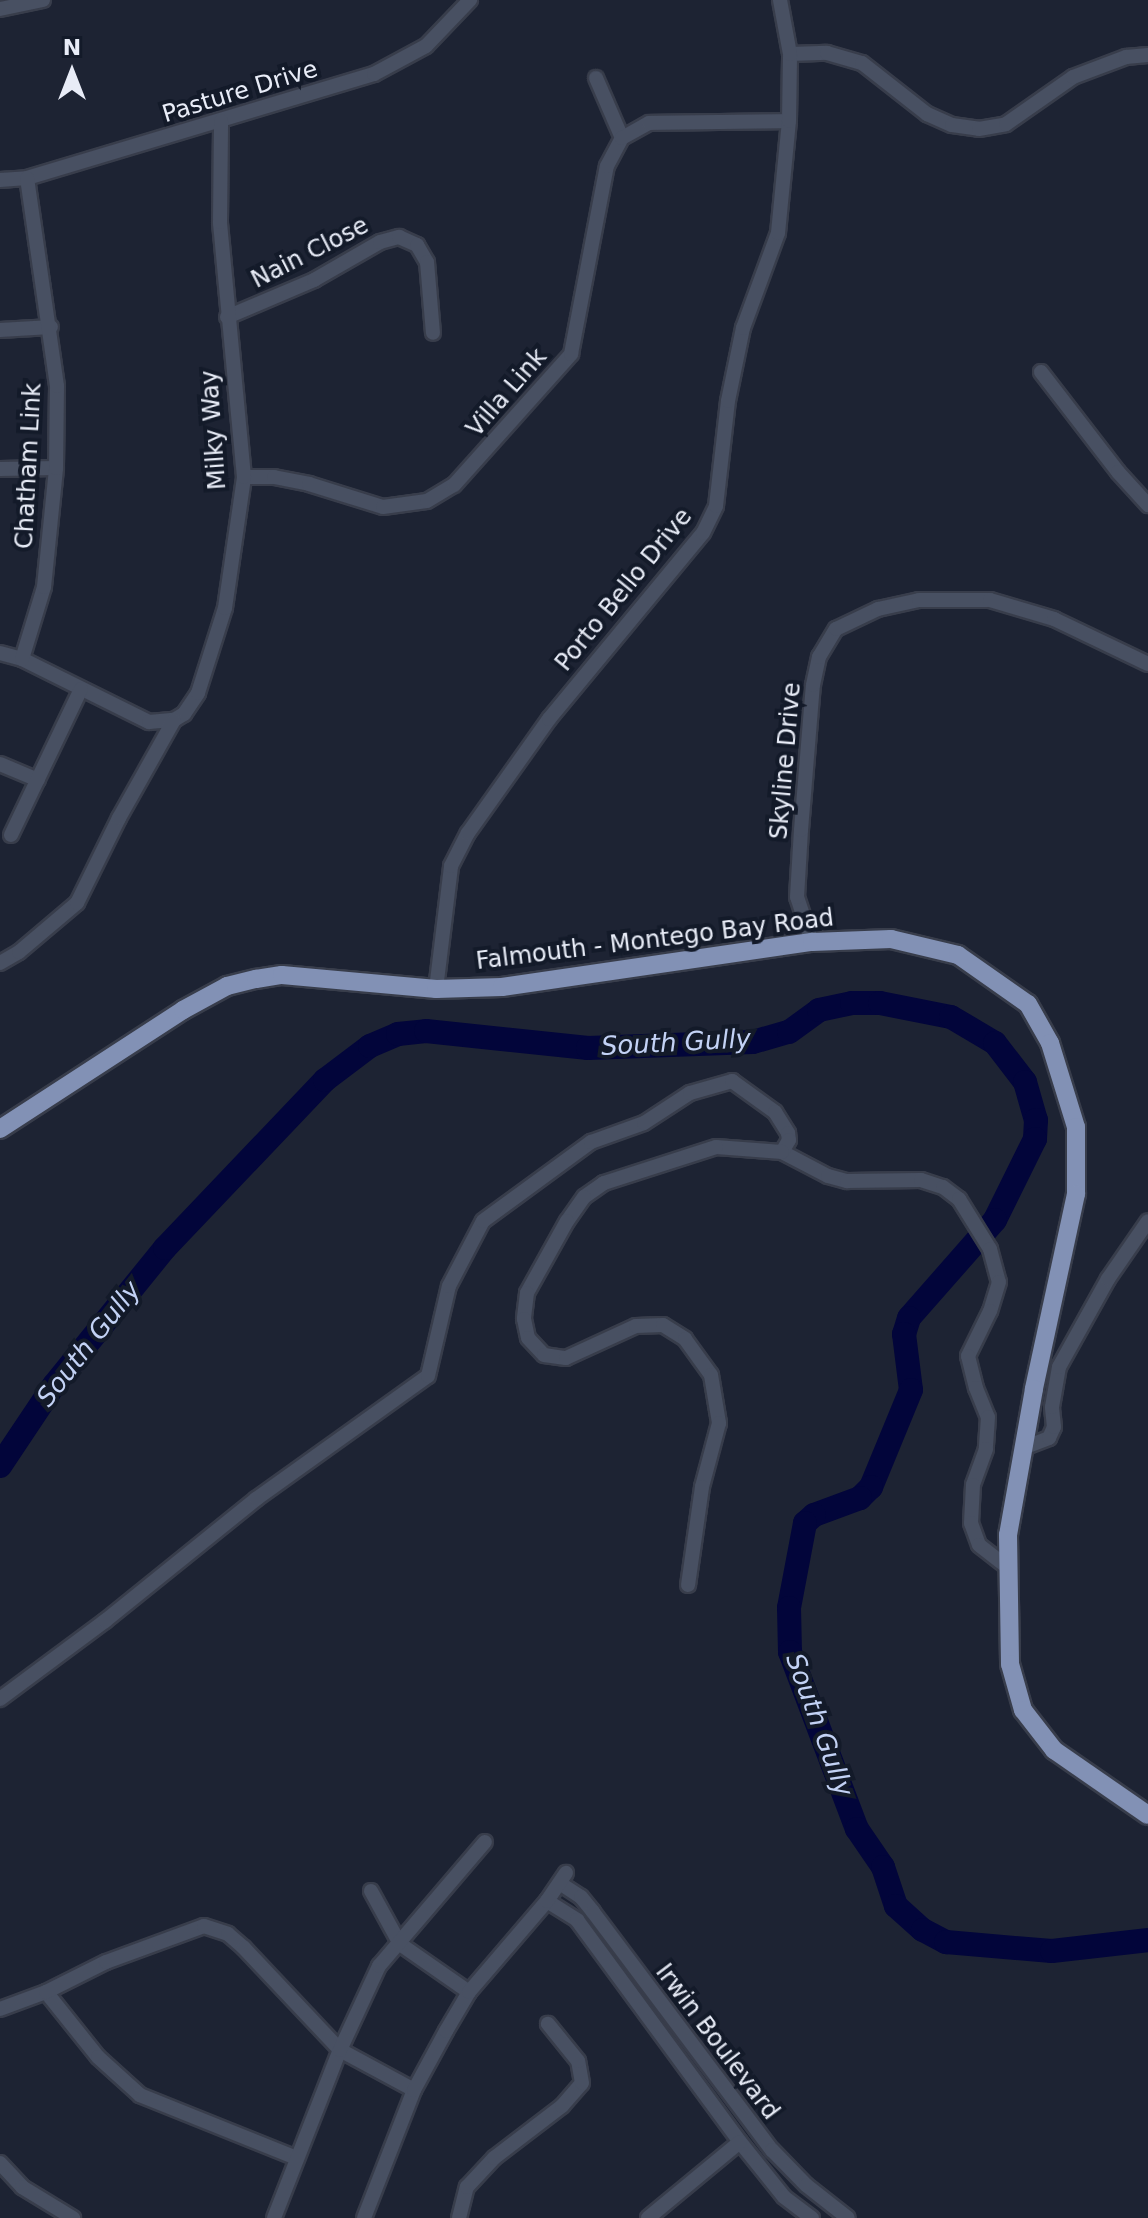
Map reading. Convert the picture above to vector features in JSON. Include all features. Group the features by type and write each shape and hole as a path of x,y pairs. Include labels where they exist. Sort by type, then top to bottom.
{"main road":[{"name":"Falmouth - Montego Bay Road","path":"0,1129 183,1010 227,986 282,975 436,989 502,987 812,942 891,939 958,955 1028,1004 1050,1043 1076,1127 1076,1194 1008,1535 1007,1649 1023,1710 1054,1750 1148,1815"}],"street":[{"path":"0,9 43,0"},
{"name":"Pasture Drive","path":"0,180 27,178 374,74 426,46 470,0"},
{"name":"Porto Bello Drive","path":"436,989 451,866 468,833 549,719 703,533 716,506 728,401 743,328 778,233 789,121 790,54 780,0"},
{"path":"790,54 827,53 862,63 927,114 952,125 979,129 1006,124 1073,77 1126,57 1148,55"},
{"path":"596,78 622,138 649,123 789,121"},
{"name":"Milky Way","path":"0,963 77,903 119,818 174,720 193,705 225,608 244,477 220,222 221,121"},
{"name":"Villa Link","path":"244,477 274,477 309,484 383,507 427,501 454,485 571,354 607,166 622,138"},
{"name":"Chatham Link","path":"22,659 44,587 56,468 57,386 51,327 27,178"},
{"name":"Nain Close","path":"227,317 314,280 380,242 399,237 417,245 427,262 433,333"},
{"path":"0,330 51,327"},
{"path":"1041,372 1118,472 1148,505"},
{"path":"0,469 56,468"},
{"name":"Skyline Drive","path":"812,942 797,897 801,830 813,685 819,657 836,629 878,609 919,600 990,600 1054,619 1148,664"},
{"path":"0,653 22,659 149,722 174,720"},
{"path":"11,835 81,689"},
{"path":"0,764 38,780"},
{"path":"0,1699 105,1621 256,1499 428,1376 449,1286 483,1221 591,1142 644,1123 690,1093 732,1081 775,1112 788,1133 789,1140 782,1152"},
{"path":"688,1585 702,1487 719,1423 711,1375 685,1339 663,1325 636,1326 566,1358 544,1355 528,1338 524,1319 527,1293 584,1197 604,1183 716,1147 782,1152 828,1176 847,1181 921,1180 943,1187 959,1199 990,1249 999,1282 990,1311 968,1356 988,1417 986,1449 973,1485 971,1523 979,1545 1008,1568"},
{"path":"1023,1448 1049,1438 1054,1427 1052,1407 1059,1367 1108,1279 1148,1221"},
{"path":"274,2218 340,2050 379,1966 485,1842"},
{"name":"Irwin Boulevard","path":"812,2218 784,2197 740,2142 577,1920 547,1901 563,1878 587,1904 772,2150 841,2216"},
{"path":"371,1891 400,1944 469,1992"},
{"path":"364,2218 414,2090 469,1992 547,1901"},
{"path":"0,2009 46,1992 106,1962 204,1926 228,1934 244,1948 340,2050 414,2090"},
{"path":"46,1992 98,2057 140,2095 297,2158"},
{"path":"651,2024 666,2012"},
{"path":"459,2218 467,2187 494,2158 562,2106 582,2083 578,2061 548,2024"},
{"path":"648,2218 740,2142"},
{"path":"757,2163 772,2150"},
{"path":"0,2163 22,2187 73,2218"}],"waterway":[{"name":"South Gully","path":"0,1466 54,1385 165,1248 325,1080 370,1046 398,1034 426,1031 588,1048 753,1042 789,1032 819,1010 852,1003 880,1003 951,1017 995,1043 1025,1082 1036,1120 1035,1139 995,1220 909,1318 904,1334 911,1390 871,1487 860,1498 814,1515 805,1523 789,1608 790,1652 857,1829 883,1867 896,1906 923,1930 946,1942 1052,1951 1148,1940"}]}
